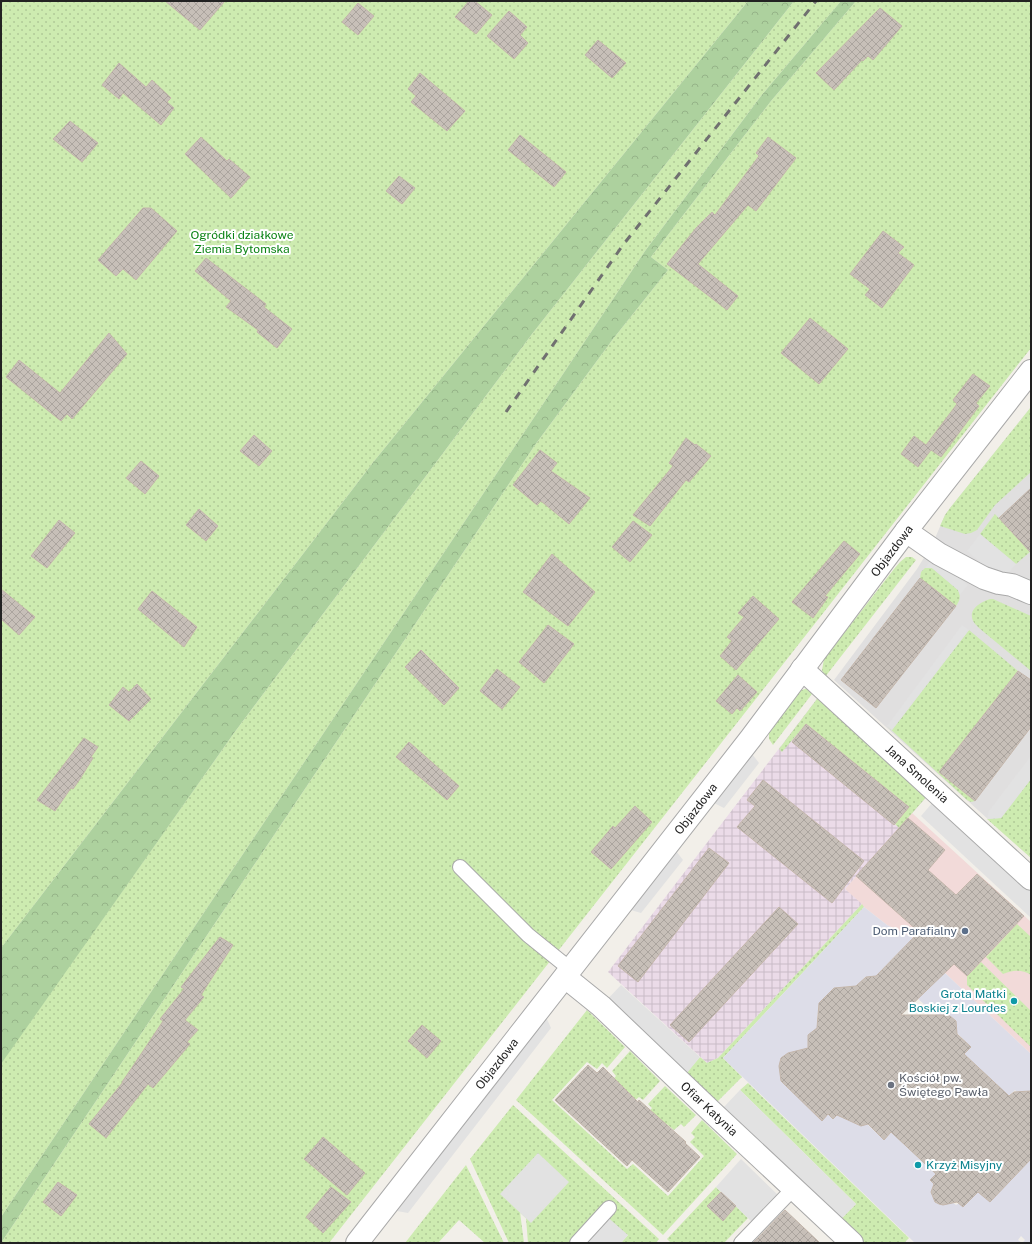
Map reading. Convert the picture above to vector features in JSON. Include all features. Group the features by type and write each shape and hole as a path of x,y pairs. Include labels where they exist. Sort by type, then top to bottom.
{"street":[{"name":"Objazdowa","path":"357,1243 697,808 906,531 1031,371"},
{"path":"906,531 939,554 984,578 999,583 1012,585 1031,593"},
{"name":"Jana Smolenia","path":"802,669 1031,879"},
{"name":"Ofiar Katynia","path":"568,973 712,1112 852,1243"}],"lane":[{"path":"460,867 568,973"},
{"path":"741,1243 794,1188"},
{"path":"578,1243 609,1208"}],"shaded area":[{"path":"1031,407 1031,858 834,680 917,569 933,543 945,515 950,508"},
{"path":"980,534 1016,564 1002,581 967,551"},
{"path":"933,557 968,585 960,595 958,590 932,568 925,568"},
{"path":"962,625 969,630 892,730 887,726"},
{"path":"820,695 929,794 845,889 862,904 718,1058 707,1063 608,972"},
{"path":"752,754 759,763 724,808 714,803"},
{"path":"1031,756 1031,779 1001,818 987,819 989,811"},
{"path":"939,795 1031,879 1031,918 921,816"},
{"path":"912,813 1031,922 1031,1054 910,940 913,938 887,925 864,907 845,889"},
{"path":"676,851 683,860 641,913 631,910"},
{"path":"864,907 887,925 913,938 911,941 1031,1054 1031,1091 1023,1091 1020,1095 1015,1090 1009,1096 964,1054 971,1047 955,1031 957,1028 956,1021 947,1015 939,1017 927,1005 917,998 930,982 898,953 873,979 865,977 857,987 849,986 835,990 833,989 830,992 832,994 819,1003 817,1019 819,1028 811,1045 802,1054 792,1052 781,1058 779,1068 780,1074 783,1077 780,1080 822,1120 828,1114 846,1104 854,1123 861,1126 867,1124 884,1140 891,1132 936,1174 931,1180 934,1185 931,1192 935,1202 939,1204 943,1205 952,1202 956,1205 978,1191 990,1202 1031,1159 1031,1243 1022,1243 915,1243 723,1058","holes":["1021,1236 1025,1240 1022,1243 1018,1240"]},
{"path":"621,985 700,1057 687,1073 723,1108 740,1090 856,1204 834,1226 601,1006"},
{"path":"546,1017 551,1028 408,1213 397,1211"},
{"path":"538,1153 569,1182 531,1223 500,1194"},
{"path":"741,1159 780,1197 754,1224 716,1187"},
{"path":"604,1214 628,1235 621,1243 577,1243"}],"green space":[{"name":"Ogródki działkowe Ziemia Bytomska","path":"1,1 748,1 375,460 1,948"},
{"path":"748,1 794,1 532,334 234,733 1,1064 1,948 375,460"},
{"path":"794,1 841,1 761,96 645,251 1,1217 1,1063 234,733 532,334"},
{"path":"841,1 856,1 771,101 651,257 668,270 613,339 535,445 1,1243 1,1217 645,251 761,96"},
{"path":"856,1 1031,1 1031,348 329,1243 1,1243 535,445 613,339 668,270 651,257 771,101"},
{"path":"1031,407 1031,472 995,505 977,530 965,534 940,526 950,508"},
{"path":"995,514 1030,552 1016,564 980,534"},
{"path":"906,557 912,557 916,560 825,677 822,670 824,659 894,569"},
{"path":"925,568 932,568 958,590 960,598 956,606 920,578 921,572"},
{"path":"990,599 1031,616 1031,671 979,628 973,621 972,614 975,608 984,601"},
{"path":"969,630 1018,671 939,772 975,801 971,802 967,800 887,726 892,730"},
{"path":"808,688 815,690 773,745 769,739 769,731 799,691"},
{"path":"820,695 929,794 899,828 895,824 909,807 806,724 782,752 779,749"},
{"path":"1031,779 1031,858 987,819 1001,818"},
{"path":"862,904 864,907 723,1058 742,1077 717,1102 686,1073 700,1057 707,1063 718,1058"},
{"path":"1017,924 1031,937 1031,975 1017,971 1003,974 986,957"},
{"path":"981,962 1031,1011 1031,1047 967,985 967,976"},
{"path":"587,1010 625,1047 607,1068 602,1063 597,1069 587,1062 552,1100 627,1169 633,1164 668,1196 704,1156 690,1142 695,1137 691,1133 702,1120 737,1154 663,1235 516,1100"},
{"path":"630,1051 660,1081 643,1100 639,1097 633,1102 611,1082 616,1076 612,1071"},
{"path":"748,1083 909,1238 904,1243 852,1243 834,1226 856,1204 740,1090"},
{"path":"665,1086 696,1115 684,1127 681,1124 674,1130 664,1122 660,1126 647,1114 652,1108 648,1104"},
{"path":"513,1105 659,1239 656,1243 621,1243 628,1235 574,1243 528,1243 526,1218 520,1213 524,1243 509,1243 470,1159"},
{"path":"466,1165 504,1243 485,1243 459,1220 438,1243 405,1243"},
{"path":"716,1187 721,1192 708,1206 723,1221 736,1206 748,1218 724,1243 671,1243 667,1239"}],"building":[{"path":"165,1 225,1 200,30"},
{"path":"469,1 475,1 492,15 476,34 455,17"},
{"path":"358,3 374,16 358,35 342,22"},
{"path":"880,8 902,26 873,60 868,56 863,61 862,60 834,90 816,73"},
{"path":"509,11 527,27 520,35 528,43 514,59 487,36"},
{"path":"598,40 626,63 612,78 585,55"},
{"path":"119,63 146,87 152,80 171,98 167,102 174,108 161,125 123,93 119,99 102,85"},
{"path":"420,73 465,111 447,131 411,102 416,96 408,89"},
{"path":"70,121 98,143 82,162 53,139"},
{"path":"520,135 566,172 554,187 508,150"},
{"path":"201,137 227,161 229,159 250,177 231,198 185,154"},
{"path":"768,137 796,158 756,211 748,205 698,264 738,296 727,310 667,264 696,228 712,212 715,215 759,156 756,153"},
{"path":"399,176 415,188 402,204 386,191"},
{"path":"143,208 151,208 177,231 136,280 123,269 116,276 98,260"},
{"path":"883,231 904,247 898,253 914,265 882,308 865,295 870,289 850,274"},
{"path":"206,258 266,304 264,307 292,329 277,348 257,332 258,330 226,307 231,301 195,271"},
{"path":"810,318 848,349 819,384 781,353"},
{"path":"109,333 127,354 72,419 67,414 61,421 6,377 19,360 60,393"},
{"path":"973,374 990,386 976,403 979,406 941,457 931,450 918,467 901,454 914,436 926,445 957,404 953,400"},
{"path":"254,435 272,451 259,466 240,451"},
{"path":"686,438 711,456 689,482 686,480 650,526 633,515 673,466 669,463"},
{"path":"540,450 557,463 551,471 590,498 569,524 541,501 537,505 513,485"},
{"path":"141,461 159,476 145,494 126,478"},
{"path":"1031,488 1031,553 999,518"},
{"path":"199,509 218,526 206,541 186,525"},
{"path":"59,520 75,533 47,568 31,556"},
{"path":"633,521 652,535 630,562 612,547"},
{"path":"844,541 860,554 825,596 828,597 813,618 792,602"},
{"path":"552,554 595,592 568,626 523,592"},
{"path":"920,578 956,606 876,708 841,680"},
{"path":"1,589 35,617 19,635 1,619"},
{"path":"152,591 197,627 184,647 138,609"},
{"path":"753,596 779,619 736,670 720,656 732,641 727,637 744,617 738,613"},
{"path":"548,625 574,644 544,683 519,662"},
{"path":"421,650 459,688 444,705 405,667"},
{"path":"497,669 520,687 502,709 480,691"},
{"path":"1018,671 1031,680 1031,727 975,801 939,772"},
{"path":"738,675 757,692 740,711 737,708 732,714 716,701"},
{"path":"137,684 151,699 129,721 109,705 123,687 129,692"},
{"path":"806,724 909,807 894,825 792,742"},
{"path":"84,738 98,747 80,779 73,789 71,788 55,811 37,800"},
{"path":"409,742 459,786 447,800 396,757"},
{"path":"763,780 864,861 832,903 737,827 755,806 747,800"},
{"path":"635,806 652,822 611,869 591,852 613,826 615,828"},
{"name":"Kościół pw. Świętego Pawła","path":"908,818 945,850 928,870 956,895 977,874 1024,916 967,976 954,964 901,1015 950,1016 956,1021 957,1034 971,1047 964,1054 1009,1096 1014,1092 1031,1091 1031,1159 990,1202 978,1192 963,1207 957,1202 943,1205 935,1202 931,1192 934,1184 930,1180 936,1174 891,1132 884,1140 868,1124 861,1126 837,1115 833,1119 828,1114 822,1121 781,1081 779,1066 781,1058 788,1053 808,1048 808,1035 817,1028 819,1003 834,988 856,986 866,977 876,976 919,932 856,876"},
{"path":"709,848 729,863 638,982 618,966"},
{"path":"779,907 798,924 689,1042 670,1025"},
{"path":"220,937 233,945 201,995 204,997 185,1020 198,1030 187,1042 190,1044 153,1088 148,1084 106,1138 89,1124 123,1082 163,1021 160,1019 184,989 181,987"},
{"path":"422,1025 441,1041 427,1058 408,1041"},
{"path":"588,1065 597,1073 603,1067 638,1102 639,1100 686,1142 685,1143 700,1157 668,1192 632,1160 627,1166 555,1100"},
{"path":"323,1137 365,1173 347,1195 304,1159"},
{"path":"58,1182 77,1195 61,1216 43,1202"},
{"path":"331,1187 351,1202 323,1233 306,1217"},
{"path":"721,1192 736,1206 723,1221 707,1206"},
{"path":"785,1210 820,1243 753,1243"}],"railway":[{"path":"506,412 623,245 816,1"}],"place":[{"name":"Dom Parafialny","path":"965,931"},
{"name":"Grota Matki Boskiej z Lourdes","path":"1014,1001"},
{"name":"Kościół pw. Świętego Pawła","path":"891,1085"},
{"name":"Krzyż Misyjny","path":"918,1165"}]}
